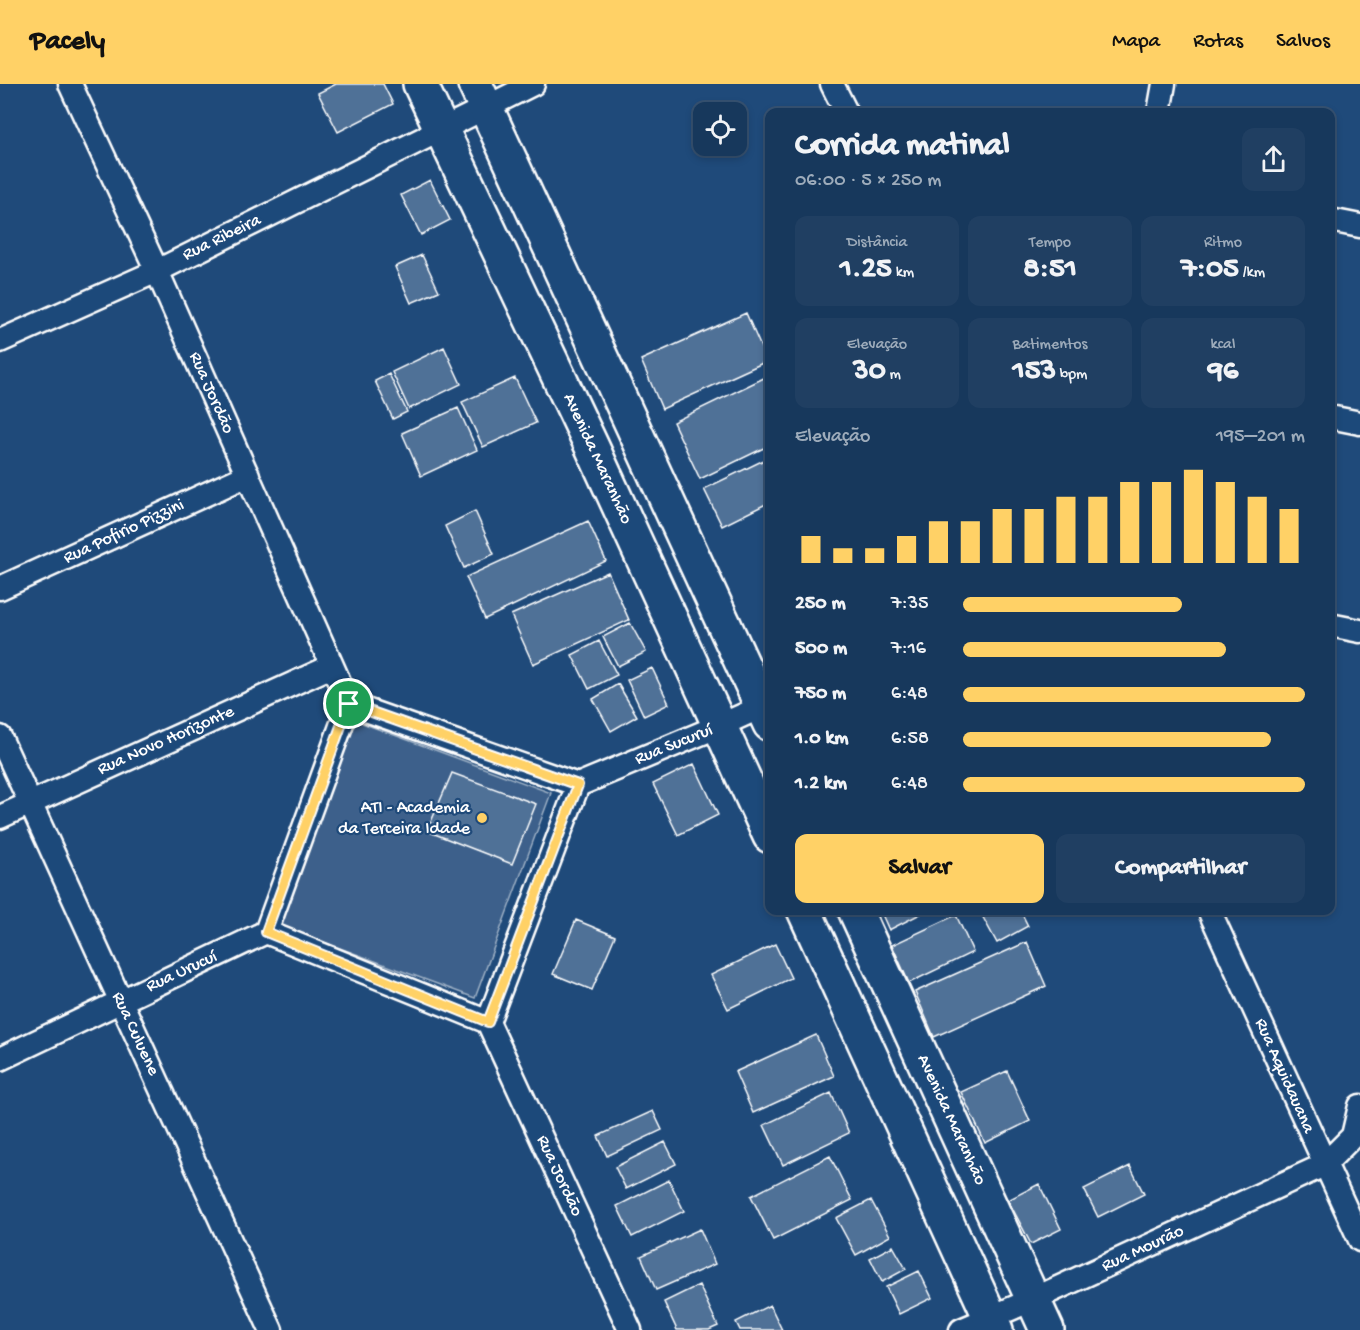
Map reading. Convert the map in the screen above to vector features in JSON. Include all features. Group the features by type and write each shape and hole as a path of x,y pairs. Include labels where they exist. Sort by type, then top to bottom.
{"main road":[{"name":"Avenida Maranhão","path":"420,84 592,447 765,825"},
{"path":"480,96 765,707"},
{"path":"806,915 982,1326"},
{"name":"Avenida Maranhão","path":"857,915 1047,1330"}],"street":[{"name":"Rua Jordão","path":"70,84 157,271 349,704"},
{"name":"Rua Ribeira","path":"0,341 157,271 441,130 480,96 534,84"},
{"path":"832,84 844,108"},
{"path":"1160,108 1164,84"},
{"path":"1335,221 1360,226"},
{"path":"1335,418 1360,423"},
{"name":"Rua Pofirio Pizzini","path":"0,588 248,475"},
{"path":"1335,626 1360,631"},
{"name":"Rua Novo Horizonte","path":"0,817 332,666"},
{"path":"349,704 578,785 488,1022 266,932 349,704"},
{"name":"Rua Sucuruí","path":"578,785 719,726 765,712"},
{"name":"Rua Culuene","path":"0,737 271,1330"},
{"name":"Rua Aquidauana","path":"1211,915 1360,1240"},
{"name":"Rua Urucuí","path":"0,1059 266,932"},
{"name":"Rua Jordão","path":"488,1022 630,1330"},
{"path":"1324,1165 1353,1136 1360,1106"},
{"name":"Rua Mourão","path":"982,1326 1034,1299 1324,1165"}],"shaded area":[{"path":"351,719 551,793 475,998 275,924"}],"building":[{"path":"336,84 383,84 393,104 338,132 318,93"},
{"path":"430,180 450,220 421,235 401,195"},
{"path":"422,255 439,291 411,303 395,267"},
{"path":"746,313 765,356 765,362 662,409 641,360"},
{"path":"444,347 461,384 409,409 392,372"},
{"path":"389,374 407,412 393,419 375,381"},
{"path":"765,377 765,447 700,479 673,422"},
{"path":"515,378 536,423 483,447 462,402"},
{"path":"458,408 477,450 421,476 402,433"},
{"path":"765,459 765,504 722,526 704,489"},
{"path":"475,511 494,554 464,568 445,526"},
{"path":"588,521 606,561 485,619 466,577"},
{"path":"608,572 629,620 533,664 511,615"},
{"path":"630,623 646,652 618,666 603,637"},
{"path":"599,641 617,675 589,689 572,655"},
{"path":"652,668 669,704 644,716 627,680"},
{"path":"618,684 637,716 611,731 593,699"},
{"path":"694,764 718,815 678,835 653,784"},
{"name":"ATI - Academia da Terceira Idade","path":"452,773 536,804 512,864 427,831"},
{"path":"882,915 918,915 889,930"},
{"path":"956,915 973,952 909,983 892,945"},
{"path":"982,915 1022,915 1028,926 997,943"},
{"path":"576,920 615,936 592,990 553,974"},
{"path":"1027,942 1046,986 934,1037 915,992"},
{"path":"775,944 791,978 728,1009 711,975"},
{"path":"816,1035 834,1076 753,1113 735,1072"},
{"path":"1007,1071 1030,1121 985,1143 961,1092"},
{"path":"831,1093 849,1133 783,1165 764,1125"},
{"path":"653,1111 662,1130 607,1156 598,1136"},
{"path":"665,1142 676,1164 626,1189 615,1167"},
{"path":"830,1156 852,1200 773,1240 751,1196"},
{"path":"1130,1166 1144,1194 1098,1217 1084,1189"},
{"path":"669,1180 684,1211 632,1237 617,1206"},
{"path":"1039,1184 1061,1229 1031,1244 1008,1200"},
{"path":"871,1200 890,1236 856,1255 836,1218"},
{"path":"700,1229 715,1264 656,1290 641,1256"},
{"path":"893,1246 906,1269 882,1282 870,1258"},
{"path":"919,1271 932,1298 899,1314 886,1287"},
{"path":"699,1285 718,1326 709,1330 677,1330 664,1302"},
{"path":"770,1305 782,1330 740,1330 736,1322"}],"place":[{"name":"ATI - Academia da Terceira Idade","path":"482,818"}],"route":[{"path":"349,704 578,785 488,1022 266,932 349,704"}]}
